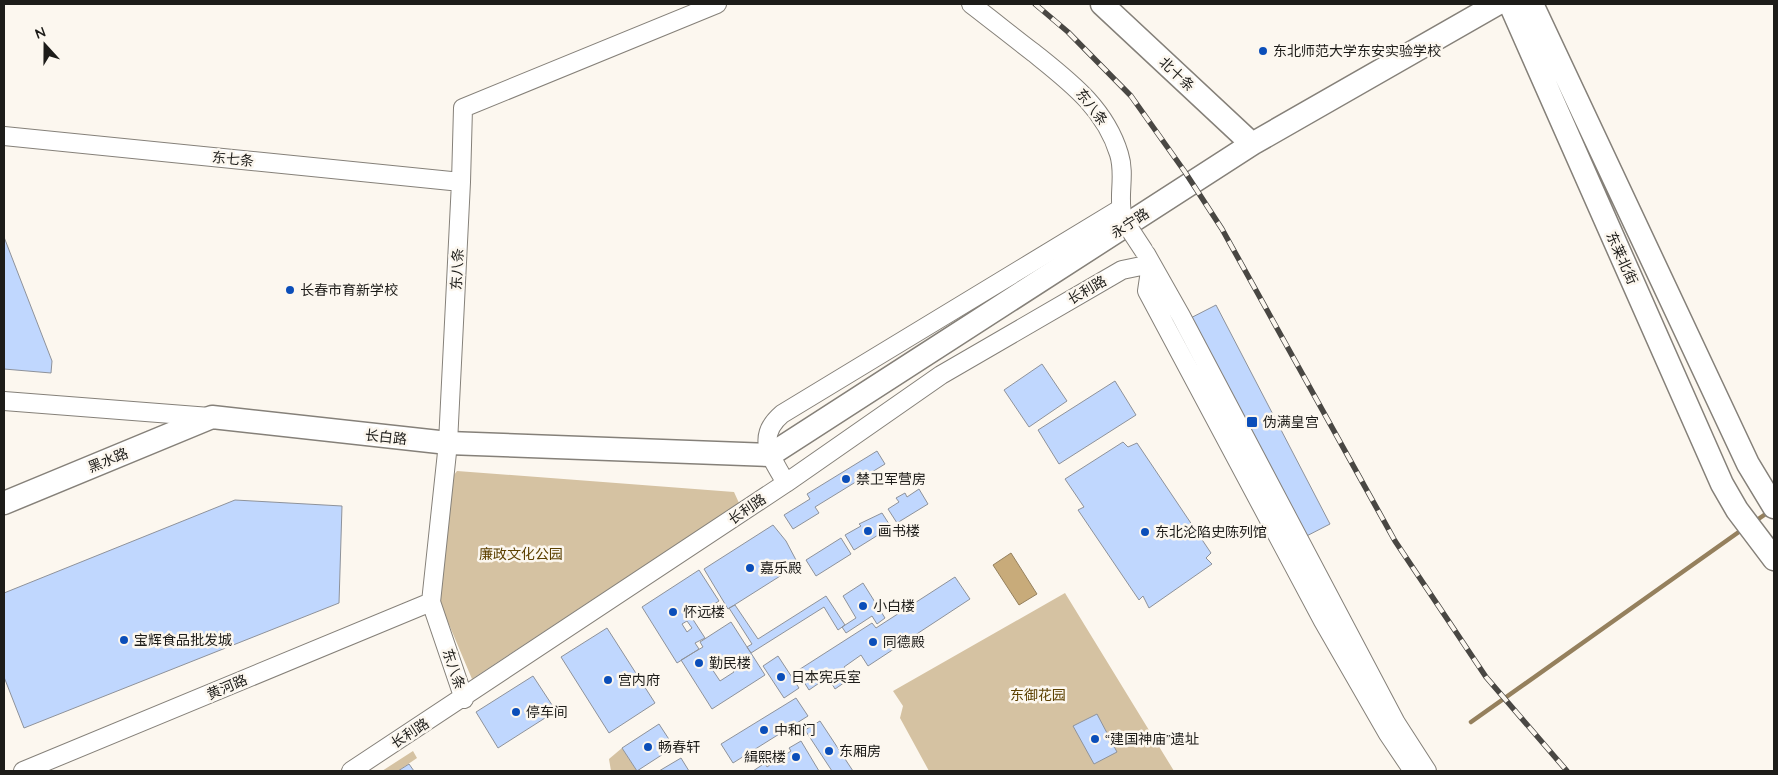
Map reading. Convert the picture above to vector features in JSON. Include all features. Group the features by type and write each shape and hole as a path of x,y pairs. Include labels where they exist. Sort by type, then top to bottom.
{"main road":[{"name":"北十条","path":"1102,4 1252,144"},
{"name":"永宁路","path":"770,455 1252,144 1497,4"},
{"name":"东莱北街","path":"1510,4 1722,484 1737,510 1774,559"},
{"name":"东莱北街","path":"1532,4 1748,464 1769,499"},
{"name":"长白路","path":"212,417 448,443 770,455"},
{"name":"黑水路","path":"4,503 212,417"}],"street":[{"name":"东八条","path":"464,699 431,602 448,443 463,108 717,4"},
{"name":"东八条","path":"971,4 1075,85 1095,106 1111,132 1120,155 1123,175 1121,214"},
{"name":"东七条","path":"4,136 461,182"},
{"path":"786,483 770,455 766,435 772,422 782,414 1121,214 1181,316 1396,723 1427,771"},
{"path":"1148,258 1147,291 1323,621 1388,734 1413,771"},
{"name":"长利路","path":"351,771 464,699 786,483 941,375 1122,270 1148,258"},
{"name":"长白路","path":"4,401 212,417"},
{"name":"黄河路","path":"23,771 431,602"}],"green space":[{"name":"廉政文化公园","path":"457,471 734,492 739,503 472,679 440,603 439,583 450,480"},
{"name":"东御花园","path":"1065,593 1174,771 929,771 900,718 903,706 893,691"},
{"path":"622,748 637,771 611,771 609,759"},
{"path":"413,751 417,758 398,771 382,771"}],"shaded area":[{"path":"1011,553 1037,594 1019,605 993,565"}],"building":[{"path":"4,237 52,361 51,373 4,369"},
{"name":"伪满皇宫","path":"1216,305 1330,524 1291,544 1177,325"},
{"path":"1042,364 1067,401 1029,427 1004,390"},
{"path":"1115,381 1136,415 1059,464 1038,430"},
{"name":"东北沦陷史陈列馆","path":"1123,442 1128,447 1137,443 1211,553 1206,558 1212,564 1149,608 1143,596 1139,600 1078,510 1084,507 1065,479"},
{"name":"禁卫军营房","path":"877,451 885,464 815,507 819,513 793,529 784,515 810,499 807,494"},
{"name":"画书楼","path":"919,489 928,504 897,523 888,509 899,502 896,498 905,493 907,497"},
{"name":"宝辉食品批发城","path":"235,500 342,506 339,603 24,728 4,677 4,593"},
{"name":"画书楼","path":"882,513 891,527 854,550 845,535 861,526 859,524"},
{"name":"嘉乐殿","path":"773,525 786,541 796,560 793,562 796,566 728,609 704,569"},
{"name":"画书楼","path":"841,538 851,554 816,576 806,560"},
{"name":"怀远楼","path":"699,570 719,601 692,618 705,638 695,643 699,649 677,663 642,607","holes":["687,621 692,628 687,632 682,624"]},
{"name":"同德殿","path":"955,577 970,599 868,666 861,655 844,667 851,678 835,689 828,677 809,690 797,671 872,623 876,628"},
{"name":"小白楼","path":"863,583 885,618 877,624 872,616 846,633 842,627 856,618 843,596"},
{"path":"826,596 845,625 838,630 824,607 751,653 747,647 752,644 729,608 735,605 758,639"},
{"name":"勤民楼","path":"731,622 765,675 712,709 681,660 703,647 700,642","holes":["724,657 734,672 720,681 710,666"]},
{"name":"宫内府","path":"607,628 655,703 609,733 561,657"},
{"name":"日本宪兵室","path":"778,656 799,688 784,698 763,666"},
{"name":"停车间","path":"533,676 556,711 498,748 476,712"},
{"name":"中和门","path":"796,698 808,716 733,763 721,744"},
{"name":"“建国神庙”遗址","path":"1097,714 1117,752 1094,764 1073,726"},
{"name":"东厢房","path":"820,721 853,771 832,771 805,730"},
{"name":"畅春轩","path":"659,724 674,747 637,771 622,748"},
{"name":"緝熙楼","path":"801,741 819,771 753,771 765,763 767,767 791,751 789,748"},
{"path":"681,758 689,771 659,771"},
{"path":"409,764 414,771 398,771"}],"waterway":[{"path":"1754,522 1770,511"},
{"path":"1471,722 1743,529"}],"railway":[{"path":"1035,4 1068,32 1131,96 1185,172 1222,229 1395,541 1486,677 1567,771"}],"place":[{"name":"东北师范大学东安实验学校","path":"1263,51"},
{"name":"长春市育新学校","path":"290,290"},
{"name":"伪满皇宫","path":"1252,422"},
{"name":"禁卫军营房","path":"846,479"},
{"name":"画书楼","path":"868,531"},
{"name":"东北沦陷史陈列馆","path":"1145,532"},
{"name":"嘉乐殿","path":"750,568"},
{"name":"小白楼","path":"863,606"},
{"name":"怀远楼","path":"673,612"},
{"name":"宝辉食品批发城","path":"124,640"},
{"name":"同德殿","path":"873,642"},
{"name":"勤民楼","path":"699,663"},
{"name":"日本宪兵室","path":"781,677"},
{"name":"宫内府","path":"608,680"},
{"name":"停车间","path":"516,712"},
{"name":"中和门","path":"764,730"},
{"name":"“建国神庙”遗址","path":"1095,739"},
{"name":"畅春轩","path":"648,747"},
{"name":"东厢房","path":"829,751"},
{"name":"緝熙楼","path":"796,757"}]}
